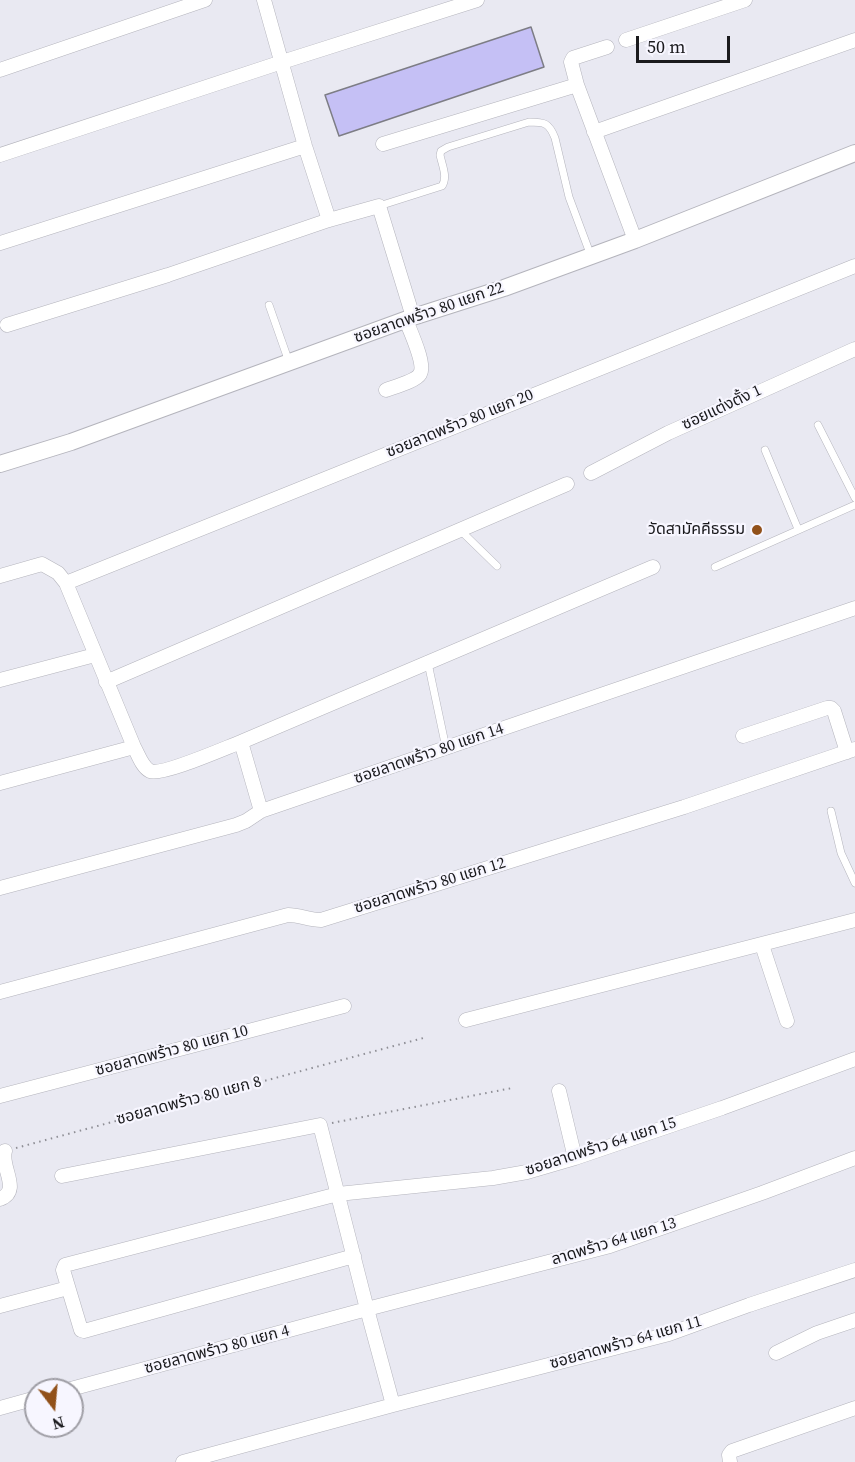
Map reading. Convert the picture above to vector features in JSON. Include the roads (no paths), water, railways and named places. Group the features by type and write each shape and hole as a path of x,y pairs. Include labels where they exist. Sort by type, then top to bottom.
{"street":[{"path":"0,70 205,0"},
{"path":"264,0 305,146 329,220"},
{"path":"0,155 477,0"},
{"path":"626,40 745,0"},
{"path":"594,132 855,40"},
{"path":"608,47 573,58 571,62 577,86 635,240"},
{"path":"383,144 577,86"},
{"path":"0,243 305,146"},
{"name":"ซอยลาดพร้าว 80 แยก 22","path":"0,464 71,442 409,319 504,288 635,240 855,153"},
{"path":"7,325 329,220 379,206 421,371 419,376 412,380 386,390"},
{"name":"ซอยลาดพร้าว 80 แยก 20","path":"66,583 855,266"},
{"name":"ซอยแต่งตั้ง 1","path":"591,473 668,433 855,349"},
{"path":"106,682 567,484"},
{"path":"0,576 42,564 58,573 66,583 134,747 144,766 150,771 158,772 241,742 653,567"},
{"name":"ซอยลาดพร้าว 80 แยก 14","path":"0,888 236,825 261,811 855,608"},
{"path":"0,680 95,655"},
{"path":"743,736 831,708 851,750"},
{"path":"241,742 261,811"},
{"path":"0,783 134,747"},
{"name":"ซอยลาดพร้าว 80 แยก 12","path":"0,992 288,915 321,920 684,807 851,750"},
{"path":"466,1020 855,920"},
{"path":"762,945 787,1021"},
{"name":"ซอยลาดพร้าว 80 แยก 10","path":"0,1096 344,1006"},
{"name":"ซอยลาดพร้าว 64 แยก 15","path":"68,1288 63,1270 65,1265 338,1194 493,1178 527,1172 722,1108 855,1059"},
{"path":"559,1090 574,1158"},
{"path":"62,1176 320,1125 393,1405"},
{"path":"0,1199 4,1198 10,1189 2,1159 5,1151"},
{"name":"ลาดพร้าว 64 แยก 13","path":"367,1309 610,1246 855,1158"},
{"path":"0,1306 68,1288 81,1330 88,1331 354,1256"},
{"name":"ซอยลาดพร้าว 64 แยก 11","path":"183,1462 669,1334 855,1270"},
{"name":"ซอยลาดพร้าว 80 แยก 4","path":"84,1385 367,1309"},
{"path":"776,1353 855,1320"},
{"path":"0,1408 24,1401"},
{"path":"730,1462 729,1455 732,1451 855,1408"}],"lane":[{"path":"379,206 442,186 446,178 440,155 441,151 448,147 530,122 540,122 551,128 555,138 569,196 591,256"},
{"path":"269,305 289,363"},
{"path":"818,425 855,498"},
{"path":"765,450 798,529"},
{"path":"715,567 855,505"},
{"path":"460,530 497,566"},
{"path":"428,663 446,748"},
{"path":"831,811 841,853 855,883"}],"place":[{"name":"วัดสามัคคีธรรม","path":"757,530"}]}
